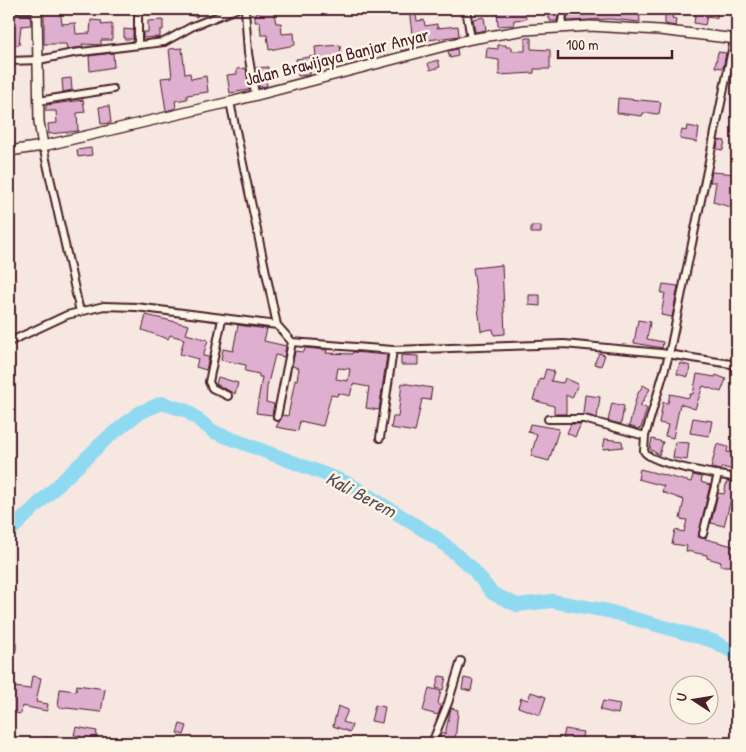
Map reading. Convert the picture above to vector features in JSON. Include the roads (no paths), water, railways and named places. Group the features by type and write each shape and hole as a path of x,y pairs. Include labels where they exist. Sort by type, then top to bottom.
{"street":[{"path":"9,9 37,9 38,101 43,146 80,312"},
{"path":"138,9 138,45"},
{"path":"9,61 39,60 73,53 171,40 193,26 236,9"},
{"path":"245,9 248,52 255,94"},
{"path":"466,9 471,39"},
{"path":"561,27 564,9"},
{"name":"Jalan Brawijaya Banjar Anyar","path":"9,151 43,146 230,102 471,39 530,29 561,27 659,30 735,40"},
{"path":"735,40 669,355 645,436 644,451 649,457 737,478"},
{"path":"38,101 113,89"},
{"path":"230,102 277,325 292,342 393,350 564,344 669,355 737,365"},
{"path":"9,342 50,322 104,306 121,306 277,325"},
{"path":"222,319 209,382 212,388 228,396"},
{"path":"277,417 292,342"},
{"path":"380,438 393,350"},
{"path":"548,419 584,419 645,436"},
{"path":"703,534 718,474"},
{"path":"432,743 448,703 461,661"}],"waterway":[{"name":"Kali Berem","path":"9,532 107,438 139,413 162,403 187,411 214,432 348,483 438,539 472,568 492,593 517,605 552,601 608,611 713,641 737,654"}]}
